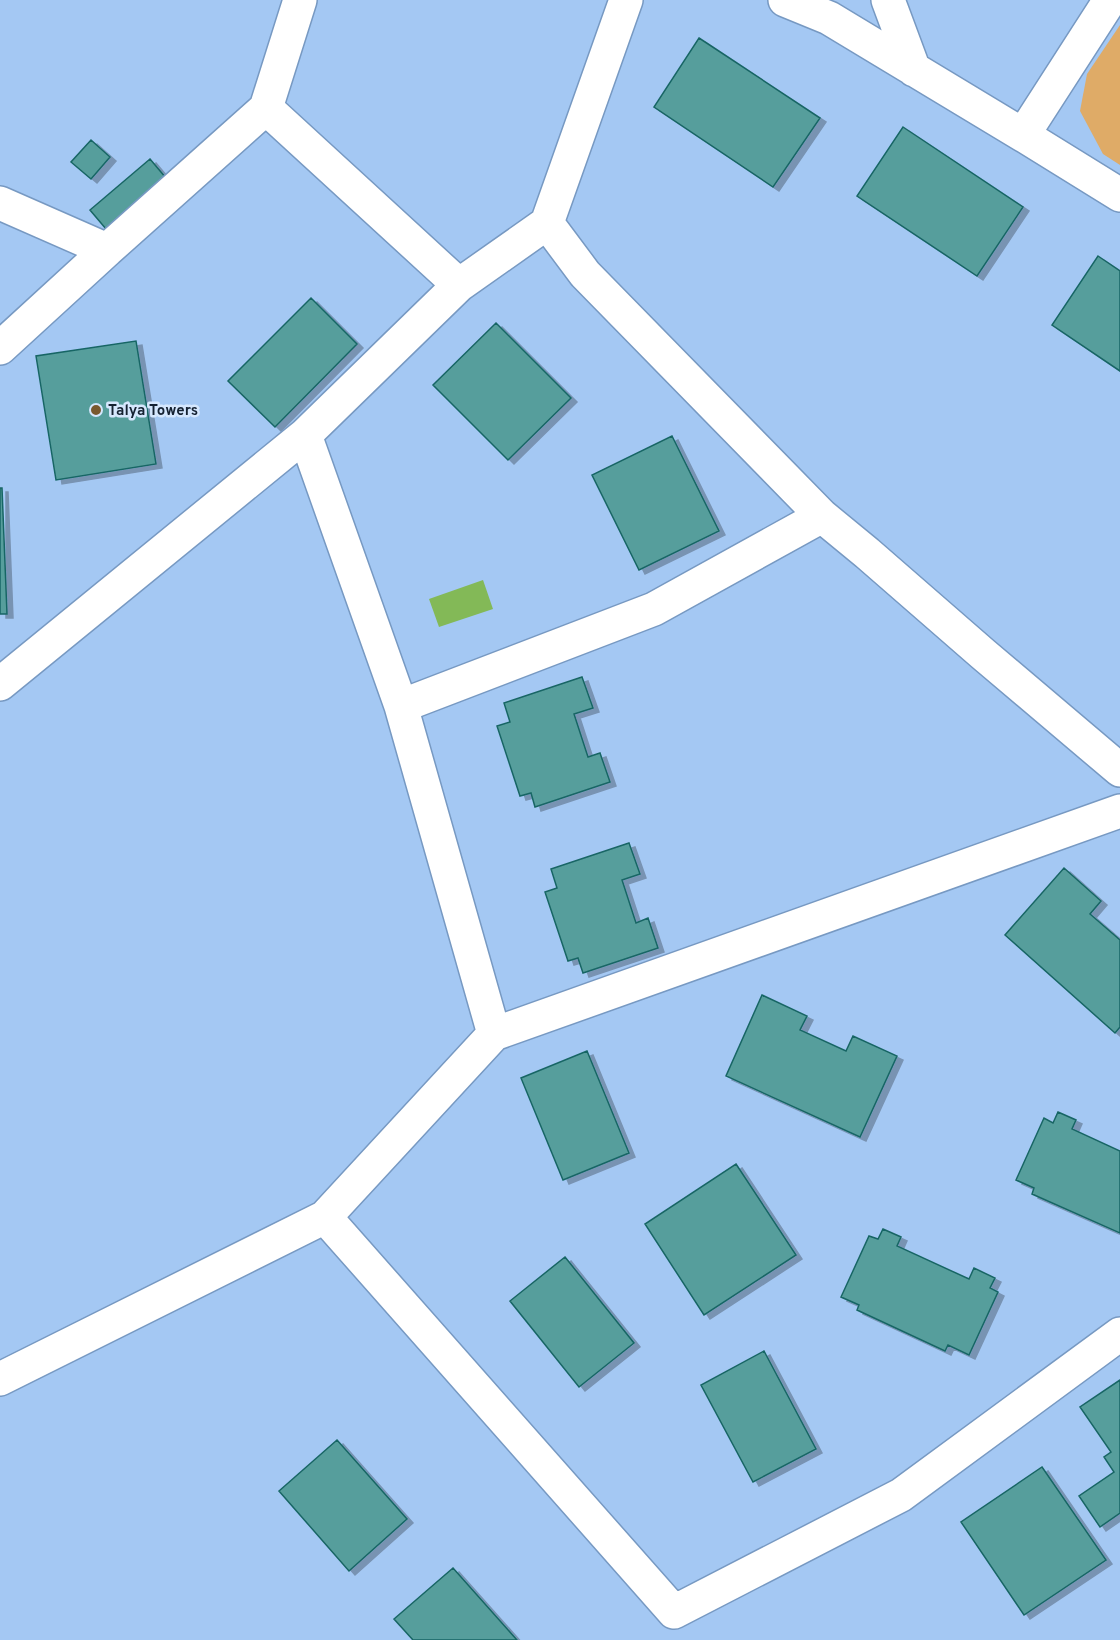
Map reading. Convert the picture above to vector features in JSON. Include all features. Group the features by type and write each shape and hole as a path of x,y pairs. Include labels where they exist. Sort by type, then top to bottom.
{"street":[{"path":"0,348 266,108 300,0"},
{"path":"0,684 305,435 459,285 547,223 626,0"},
{"path":"785,0 829,18 1120,195"},
{"path":"888,0 914,70"},
{"path":"1023,135 1110,0"},
{"path":"266,108 459,285"},
{"path":"0,203 107,250"},
{"path":"547,223 585,274 822,516 1120,770"},
{"path":"305,435 400,706 494,1034"},
{"path":"400,706 654,609 822,516"},
{"path":"0,1379 325,1217 494,1034 1120,811"},
{"path":"325,1217 674,1612 901,1495 1120,1334"}],"shaded area":[{"path":"1120,25 1120,165 1103,154 1080,111 1087,74"},
{"path":"483,580 493,609 439,627 429,599"}],"building":[{"path":"699,38 820,118 773,187 654,107"},
{"path":"903,127 1023,207 977,276 857,196"},
{"path":"91,140 110,157 91,179 71,162"},
{"path":"150,159 166,178 106,229 90,210"},
{"path":"1098,256 1120,271 1120,371 1052,325"},
{"path":"311,298 357,344 275,427 228,381"},
{"path":"496,323 571,398 508,460 433,385"},
{"name":"Talya Towers","path":"136,341 156,464 56,480 36,356"},
{"path":"672,436 719,531 639,570 592,475"},
{"path":"0,488 2,488 7,614 0,614"},
{"path":"582,677 593,708 574,714 588,757 600,753 610,782 535,807 531,793 520,796 497,726 510,722 504,703"},
{"path":"629,843 640,874 622,880 636,923 648,918 658,948 583,973 578,958 568,961 545,892 557,888 551,869"},
{"path":"1064,868 1101,901 1090,914 1120,940 1120,1027 1115,1033 1005,935"},
{"path":"762,995 807,1016 800,1030 846,1051 853,1036 897,1056 860,1137 726,1076"},
{"path":"587,1051 629,1153 563,1180 521,1078"},
{"path":"1058,1112 1076,1120 1072,1129 1120,1151 1120,1233 1032,1194 1034,1188 1016,1180 1044,1118 1053,1123"},
{"path":"736,1164 796,1255 704,1315 645,1224"},
{"path":"883,1229 901,1237 897,1246 969,1279 974,1268 995,1278 990,1288 998,1292 969,1355 948,1345 945,1351 857,1310 859,1305 841,1297 869,1236 878,1239"},
{"path":"565,1257 634,1343 579,1387 510,1301"},
{"path":"764,1351 816,1449 753,1482 701,1385"},
{"path":"1120,1380 1120,1513 1100,1527 1079,1496 1114,1472 1104,1457 1111,1452 1080,1407"},
{"path":"337,1440 407,1519 349,1571 279,1491"},
{"path":"1042,1467 1106,1560 1024,1615 961,1522"},
{"path":"453,1568 517,1640 413,1640 394,1619"}],"place":[{"name":"Talya Towers","path":"96,410"}]}
